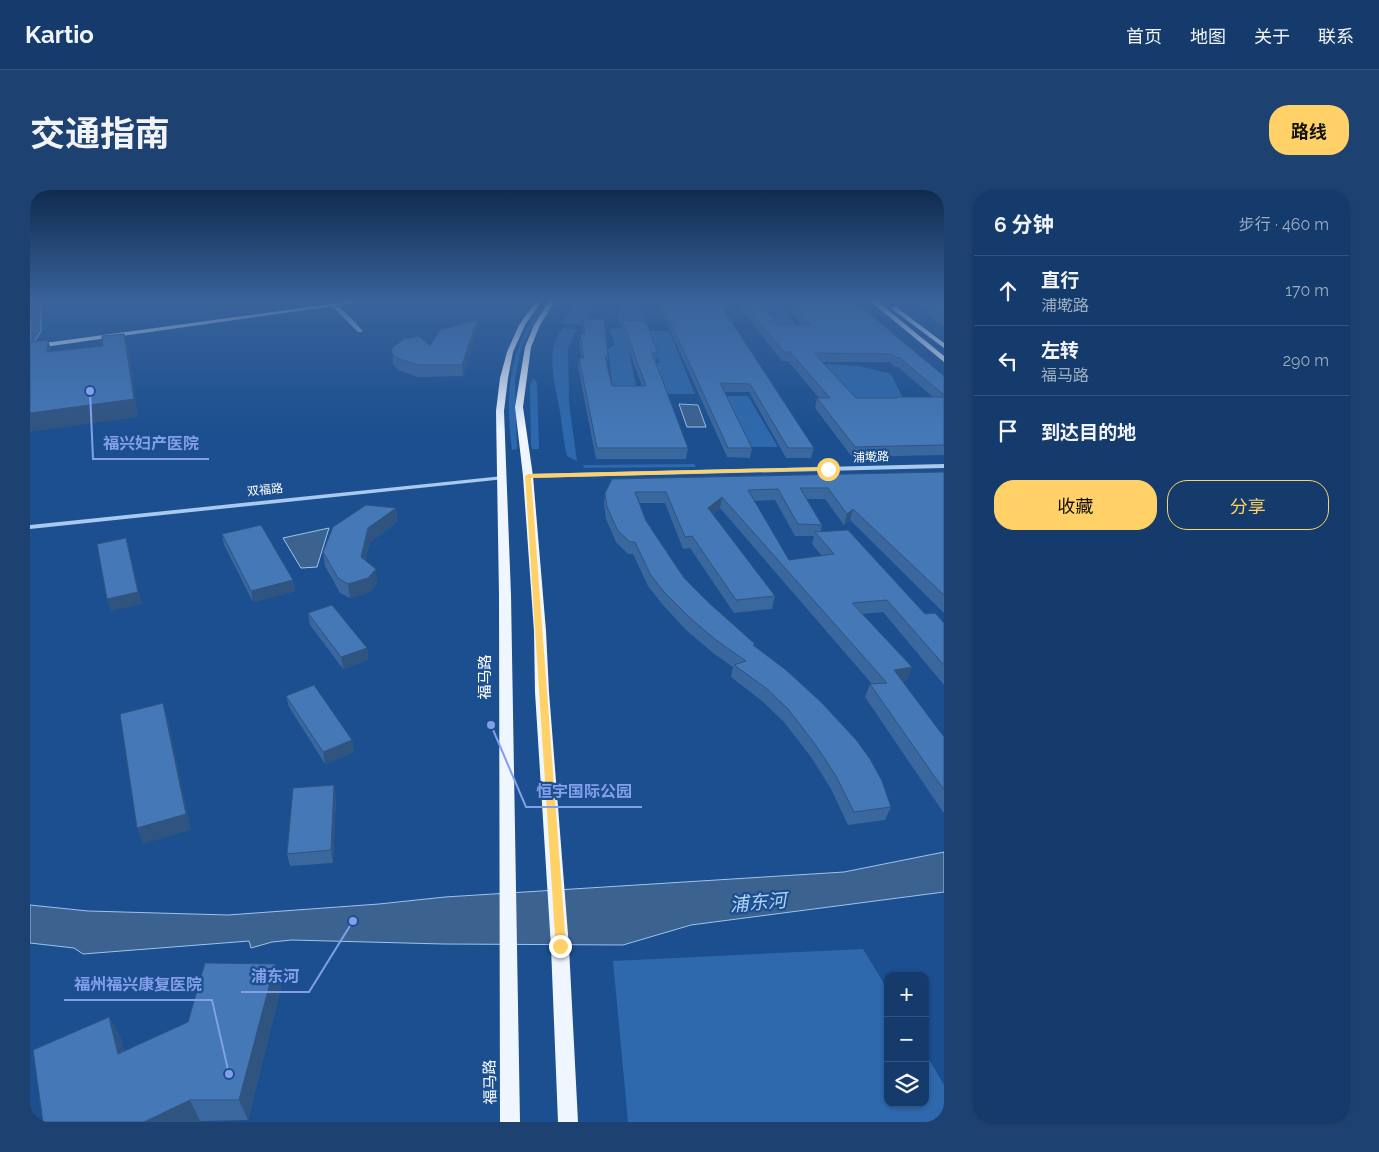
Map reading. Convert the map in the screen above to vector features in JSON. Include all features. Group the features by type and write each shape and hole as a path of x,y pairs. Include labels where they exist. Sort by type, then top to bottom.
{"main road":[{"path":"34,347 50,344"},
{"name":"福马路","path":"510,1122 503,478 500,411 504,378 513,344"},
{"path":"529,344 519,407 528,476 556,879 568,1122"},
{"path":"925,344 944,360"}],"street":[{"name":"浦墘路","path":"528,476 944,466"},
{"name":"双福路","path":"30,527 503,478"}],"shaded area":[{"path":"520,344 523,344 515,379 517,449 512,450 509,412 512,374"},
{"path":"570,344 568,348 569,403 577,461 567,456 564,443 553,376 554,346"},
{"path":"627,344 637,390 613,393 608,349 615,345"},
{"path":"653,344 675,344 695,394 662,394 652,363 660,363"},
{"path":"825,364 859,366 891,374 905,402 857,402"},
{"path":"533,378 537,383 539,449 532,449 531,444 530,387"},
{"path":"724,396 748,396 778,447 751,447"},
{"path":"694,464 696,467 584,468 583,465"},
{"path":"863,949 884,983 884,1107 929,1107 929,1060 944,1085 944,1122 628,1122 613,961"}],"water":[{"path":"679,404 698,405 706,427 687,427"},
{"path":"329,528 317,567 301,568 283,538"},
{"path":"944,852 944,892 691,925 623,945 443,944 292,940 272,942 251,948 249,941 83,954 74,948 30,943 30,905 88,911 228,915 379,904 445,897 844,872"}],"building":[{"path":"30,344 48,344 47,352 103,346 103,344 126,344 134,399 30,413"},
{"path":"397,344 430,346 469,344 462,365 418,365 397,358 392,353 392,348"},
{"path":"582,344 607,344 608,356 605,356 612,386 646,386 631,344 655,344 658,353 652,353 688,448 597,448 579,358 584,358"},
{"path":"681,344 746,344 814,448 788,448 750,384 720,383 752,448 728,448"},
{"path":"778,344 906,344 944,376 944,395 900,358 892,354 814,353 856,398 944,397 944,445 855,447 817,398 830,398 790,352 784,352"},
{"path":"944,472 944,595 853,509 847,514 828,488 800,488 822,525 798,524 778,489 748,490 789,560 834,554 815,532 848,530 925,614 935,613 944,623 944,665 887,600 852,603 912,667 894,670 944,737 944,790 870,684 887,683 722,497 708,508 775,596 736,600 692,536 685,537 666,492 635,492 646,521 684,578 755,644 753,645 786,670 822,703 857,741 870,759 882,781 891,807 854,812 836,776 815,744 788,709 766,688 734,665 746,661 716,640 664,592 650,574 635,542 630,542 618,531 607,507 605,493 612,479"},
{"path":"366,505 396,508 368,528 361,557 376,569 368,578 348,584 338,578 323,552 333,527"},
{"path":"261,525 293,580 251,591 222,534"},
{"path":"126,538 138,592 107,599 97,544"},
{"path":"332,605 367,648 341,657 308,613"},
{"path":"314,685 352,740 323,752 286,696"},
{"path":"163,703 186,814 137,828 120,714"},
{"path":"334,785 331,850 287,854 293,788"},
{"path":"205,963 275,964 239,1100 190,1100 144,1122 43,1122 33,1050 109,1017 118,1054 188,1022"}],"place":[{"name":"福兴妇产医院","path":"90,391"},
{"name":"恒宇国际公园","path":"491,725"},
{"name":"浦东河","path":"353,921"},
{"name":"福州福兴康复医院","path":"229,1074"}],"route":[{"path":"560,946 528,476 828,469"}]}
